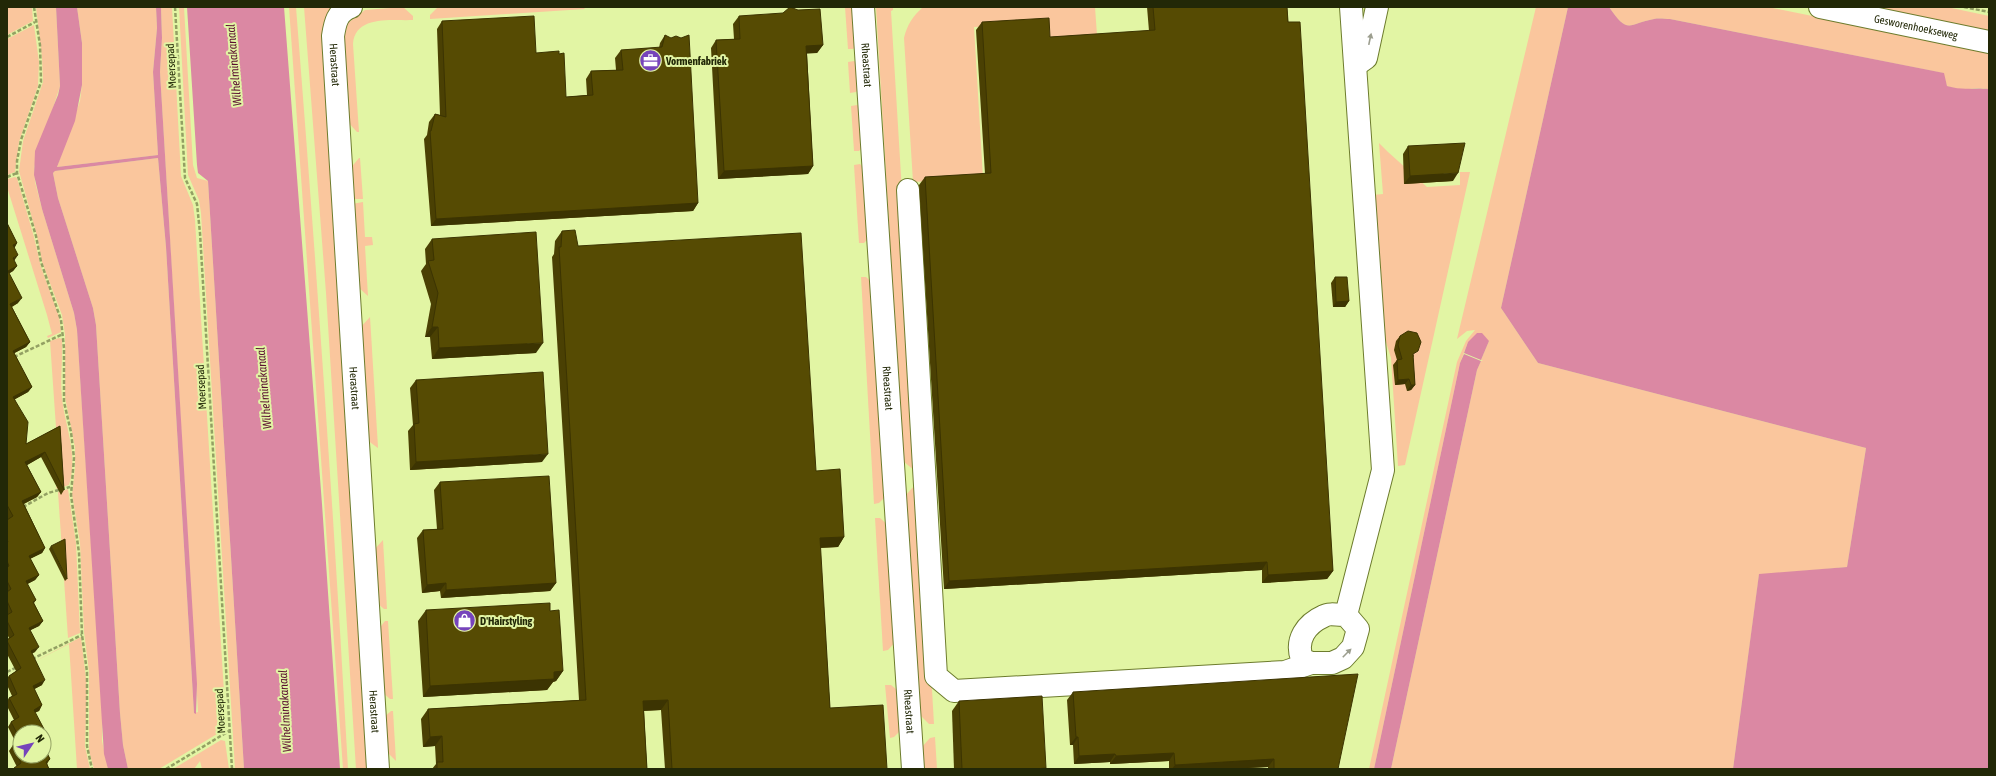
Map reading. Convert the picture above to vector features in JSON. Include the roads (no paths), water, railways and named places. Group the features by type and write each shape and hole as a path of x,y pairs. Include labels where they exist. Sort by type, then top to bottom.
{"street":[{"name":"Rheastraat","path":"863,7 913,769"},
{"path":"1346,615 1383,470 1351,7"},
{"path":"1356,65 1366,58 1377,7"},
{"name":"Gesworenhoekseweg","path":"1820,7 1989,42"},
{"name":"Herastraat","path":"348,8 336,20 333,36 378,769"},
{"path":"908,190 936,676 954,691 1285,672 1311,663 1332,663 1343,658 1353,647 1358,629 1346,615 1325,615 1305,629 1299,650 1302,659 1311,663"}],"water":[{"path":"56,7 77,7 82,43 82,85 75,121 57,167 158,155 153,72 157,28 156,7 161,7 162,38 160,72 197,684 196,714 194,713 166,247 158,158 55,171 53,173 58,198 93,308 96,325 120,713 123,745 128,769 108,769 104,754 77,330 74,313 42,209 34,175 35,151 58,95 60,86"},
{"name":"Wilhelminakanaal","path":"187,7 284,7 322,504 340,769 244,769 208,181 198,173 197,165"},
{"path":"1568,7 1609,7 1620,21 1629,25 1654,19 1670,19 1944,73 1947,86 1963,89 1989,89 1989,769 1733,769 1759,574 1847,567 1866,448 1538,363 1501,308"},
{"path":"1477,333 1482,333 1489,341 1481,360 1464,353 1468,342"},
{"path":"1464,354 1481,361 1477,370 1391,769 1374,769 1460,363"}],"place":[{"name":"Vormenfabriek","path":"650,61"},
{"name":"D'Hairstyling","path":"465,621"}]}
